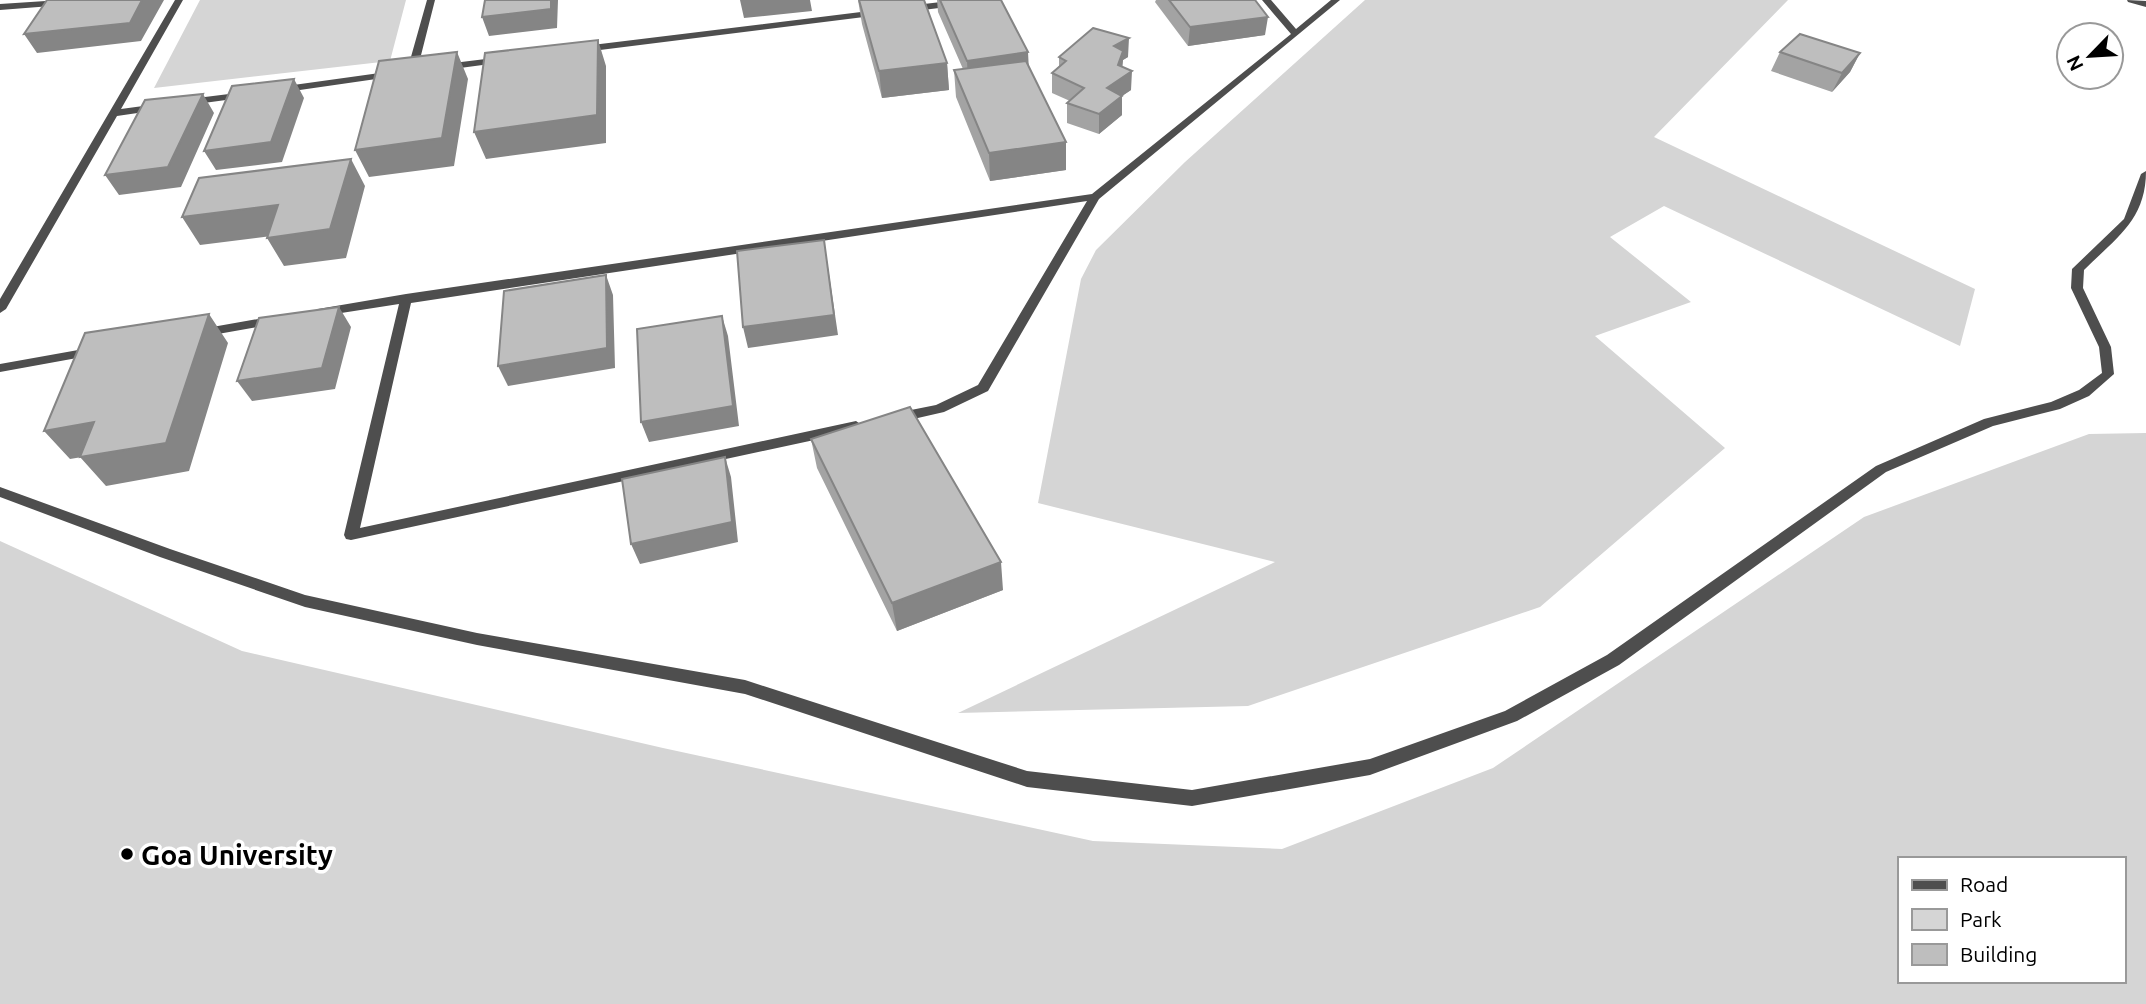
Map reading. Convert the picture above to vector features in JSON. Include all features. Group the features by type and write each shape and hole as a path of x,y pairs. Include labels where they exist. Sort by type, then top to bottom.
{"street":[{"path":"0,309 179,0"},
{"path":"412,71 431,0"},
{"path":"896,10 979,0"},
{"path":"1266,0 1296,34"},
{"path":"406,298 351,535 939,408 983,388 1095,197 1336,0"},
{"path":"2131,0 2146,4"},
{"path":"0,7 70,2"},
{"path":"578,50 882,12"},
{"path":"440,68 509,59"},
{"path":"263,92 426,69"},
{"path":"182,103 250,94"},
{"path":"115,113 169,105"},
{"path":"0,492 305,601 477,639 745,687 1027,779 1192,798 1370,767 1511,716 1614,660 1881,469 1989,422 2055,406 2084,393 2108,374 2105,347 2077,288 2078,269 2129,220 2146,174"},
{"path":"311,314 1095,197"},
{"path":"190,335 284,319"},
{"path":"0,368 108,349"}],"green space":[{"path":"200,0 406,0 390,61 154,88"},
{"path":"1365,0 1788,0 1654,137 1975,289 1960,346 1664,206 1610,237 1691,302 1595,336 1725,448 1540,607 1248,706 958,713 1275,562 1038,503 1081,279 1096,250 1185,162"},
{"path":"2146,433 2146,1004 0,1004 0,541 242,651 663,748 1093,841 1282,849 1493,768 1864,517 2089,434"}],"building":[{"path":"47,0 142,0 130,23 24,34"},
{"path":"485,0 551,0 551,9 482,17"},
{"path":"859,0 924,0 947,63 879,71"},
{"path":"940,0 1001,0 1028,52 967,61"},
{"path":"1169,0 1255,0 1268,17 1190,27"},
{"path":"1093,28 1129,38 1114,46 1123,51 1118,65 1132,71 1107,88 1122,96 1099,114 1067,103 1084,88 1052,73 1066,61 1059,57"},
{"path":"1800,34 1860,53 1842,73 1780,52"},
{"path":"598,40 597,115 474,132 485,53"},
{"path":"457,52 442,138 355,150 379,61"},
{"path":"1026,61 1066,142 989,153 954,70"},
{"path":"294,79 271,142 204,151 232,86"},
{"path":"203,94 168,167 105,175 145,100"},
{"path":"351,159 330,229 267,238 278,205 182,217 199,178"},
{"path":"824,240 834,315 743,327 737,251"},
{"path":"606,275 607,348 498,366 504,291"},
{"path":"339,307 322,368 237,381 259,318"},
{"path":"209,314 166,443 80,457 94,422 44,431 85,333"},
{"path":"722,316 733,406 641,422 637,329"},
{"path":"910,407 1001,562 892,603 811,439"},
{"path":"725,457 732,522 631,544 622,479"}],"place":[{"name":"Goa University","path":"127,854"}]}
